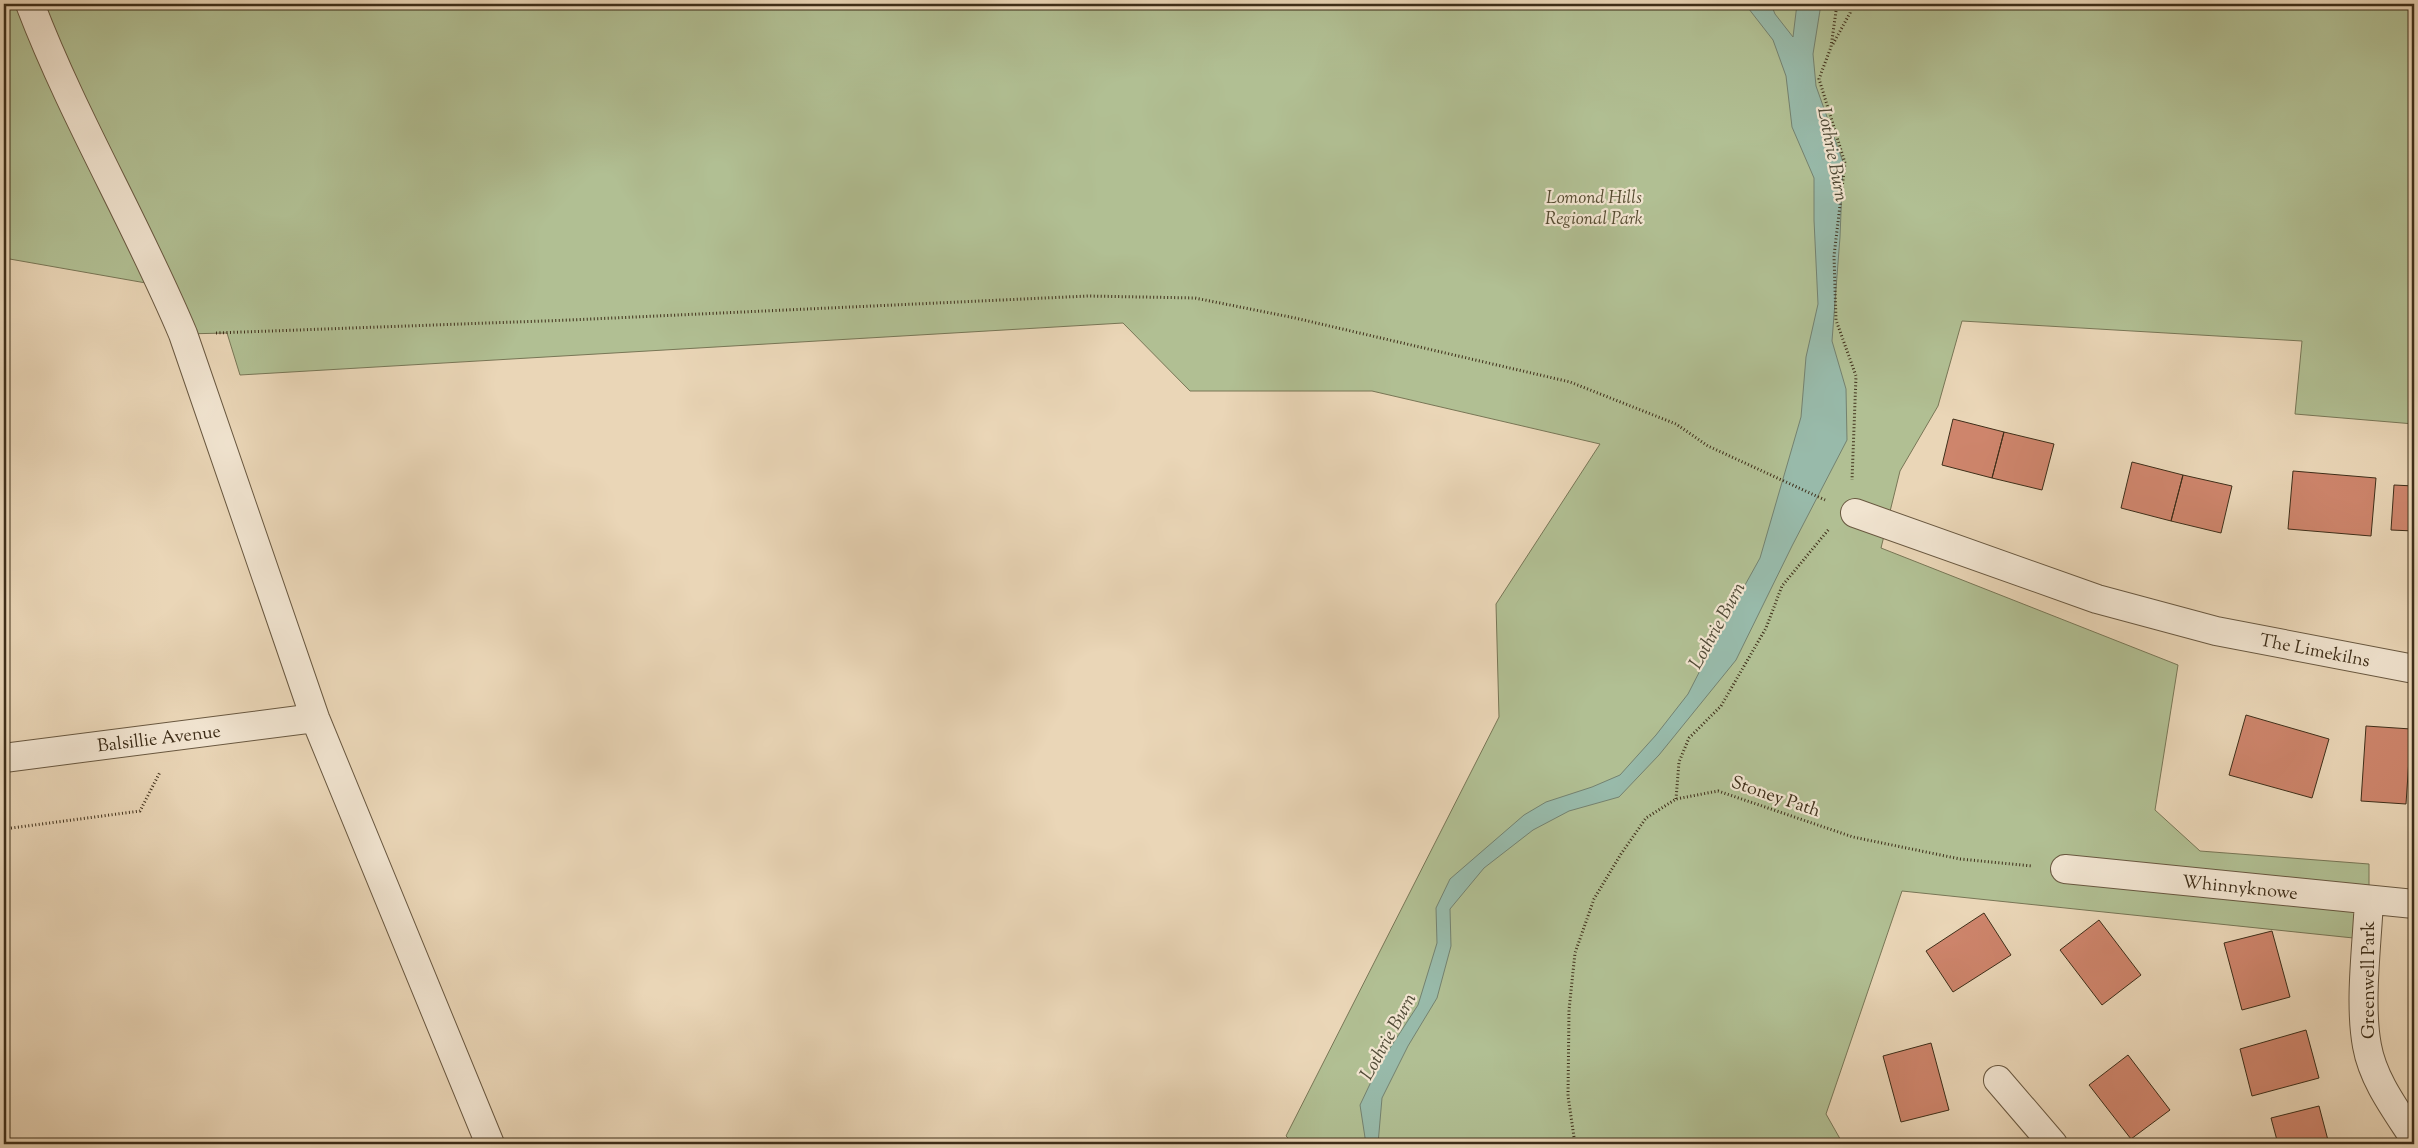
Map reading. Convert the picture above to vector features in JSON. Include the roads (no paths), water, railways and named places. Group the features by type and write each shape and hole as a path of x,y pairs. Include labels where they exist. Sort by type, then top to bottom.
{"street":[{"path":"30,4 102,165 163,286 183,334 315,718 490,1144"},
{"name":"The Limekilns","path":"1855,513 2097,599 2216,631 2414,668"},
{"name":"Balsillie Avenue","path":"4,758 315,718"},
{"name":"Whinnyknowe","path":"2065,869 2414,904"},
{"name":"Greenwell Park","path":"2369,900 2364,1014 2367,1048 2383,1090 2414,1138"},
{"path":"1998,1080 2053,1144"}],"water":[{"name":"Lothrie Burn","path":"1745,4 1771,4 1775,14 1793,37 1797,4 1821,4 1813,54 1816,86 1843,162 1840,237 1832,341 1846,389 1847,440 1736,660 1659,755 1619,797 1569,811 1533,830 1484,868 1450,909 1451,946 1437,998 1408,1046 1382,1098 1378,1144 1366,1144 1360,1105 1379,1065 1418,1005 1437,943 1436,908 1450,879 1524,815 1546,802 1592,787 1620,775 1656,735 1688,694 1760,558 1801,417 1806,357 1818,304 1814,178 1792,127 1786,76 1773,40"}],"park label":[{"name":"Lomond Hills Regional Park","path":"1594,207"}]}
